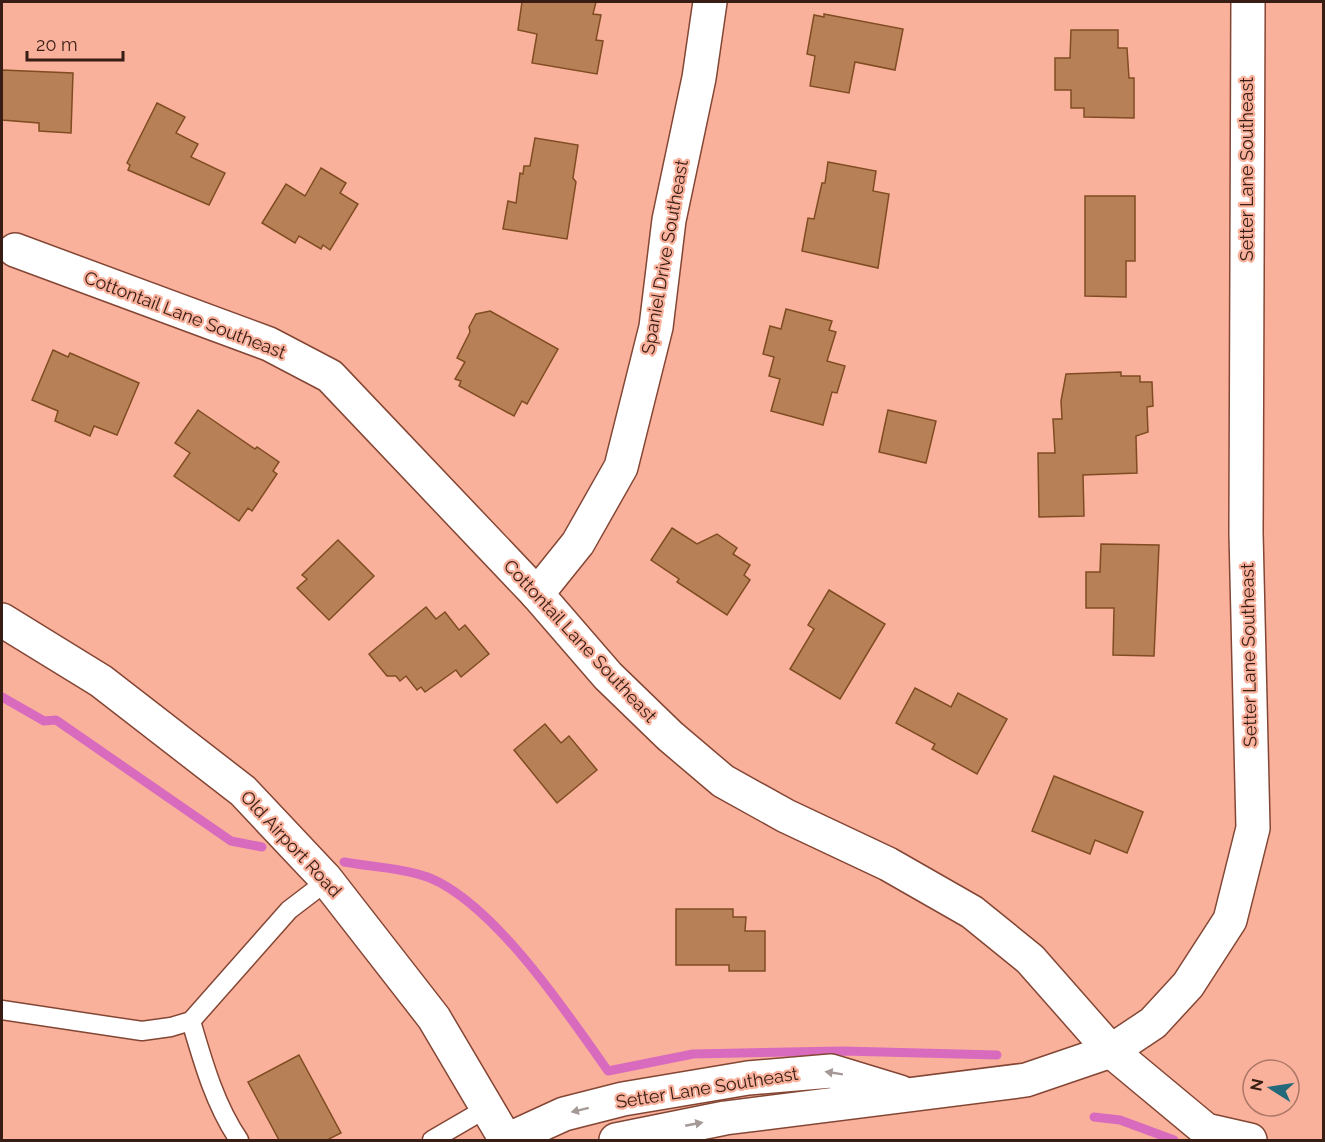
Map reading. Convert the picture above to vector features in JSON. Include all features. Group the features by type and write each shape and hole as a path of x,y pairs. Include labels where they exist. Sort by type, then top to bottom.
{"street":[{"name":"Spaniel Drive Southeast","path":"537,594 578,543 621,467 656,327 669,220 699,78 710,2"},
{"name":"Setter Lane Southeast","path":"616,1140 725,1118 1026,1080 1112,1051 1153,1023 1188,985 1230,920 1253,828 1246,533 1248,2"},
{"name":"Cottontail Lane Southeast","path":"15,250 269,344 330,376 537,594 608,676 670,736 723,781 786,816 888,864 972,912 1030,959 1112,1051 1206,1130 1250,1140"},
{"name":"Old Airport Road","path":"2,620 101,681 243,791 327,881 434,1018 507,1140"},
{"name":"Setter Lane Southeast","path":"507,1140 574,1111 623,1099 748,1078 831,1071 910,1095"}],"lane":[{"path":"2,1010 142,1031 171,1028 191,1021 289,910 327,881"},
{"path":"191,1021 207,1075 230,1126 239,1140"},
{"path":"432,1140 487,1108"}],"building":[{"path":"522,2 596,2 593,14 601,15 596,40 603,41 597,74 532,63 537,34 518,30"},
{"path":"824,14 903,29 895,70 855,62 849,93 810,86 815,56 807,54 814,15 824,17"},
{"path":"1071,30 1118,30 1118,48 1127,48 1129,78 1134,78 1134,118 1084,117 1084,108 1071,108 1071,90 1055,90 1055,58 1070,58"},
{"path":"2,70 73,73 71,133 39,131 39,123 2,120"},
{"path":"157,103 185,117 176,133 198,144 191,157 225,173 209,205 128,170 130,165 127,163"},
{"path":"535,138 578,145 573,178 576,182 567,239 503,229 508,201 516,203 520,173 523,174 524,166 530,166"},
{"path":"828,162 876,171 873,191 889,194 878,268 802,251 808,218 814,219 822,183 825,183"},
{"path":"321,168 346,183 340,193 358,204 330,250 323,245 321,249 299,236 295,243 262,223 286,184 305,196"},
{"path":"1085,196 1135,196 1135,261 1126,261 1126,297 1085,296"},
{"path":"786,309 832,321 829,330 836,332 827,361 845,366 837,393 832,392 823,425 771,411 780,379 769,376 774,357 763,354 770,326 781,329"},
{"path":"490,311 558,349 527,404 522,401 514,416 459,386 461,381 455,379 465,362 457,358 470,332 469,327 476,314"},
{"path":"53,350 68,357 70,353 139,383 117,435 94,426 90,436 55,421 58,411 32,400"},
{"path":"1121,372 1121,376 1140,376 1140,382 1152,382 1153,406 1147,407 1148,432 1136,436 1137,473 1083,475 1084,516 1039,517 1038,453 1055,453 1053,419 1062,419 1061,401 1066,374"},
{"path":"198,410 255,449 257,447 279,462 273,471 277,474 252,511 248,508 239,521 174,476 190,453 175,443"},
{"path":"888,410 936,421 926,463 879,452"},
{"path":"672,528 697,544 717,534 737,548 733,554 750,565 744,575 750,580 727,615 677,582 679,579 651,560"},
{"path":"338,540 374,576 329,620 297,588 307,579 302,575"},
{"path":"1101,544 1159,545 1154,656 1113,655 1114,608 1086,608 1086,572 1100,572"},
{"path":"829,590 885,624 840,699 790,669 814,629 808,625"},
{"path":"426,607 436,619 445,612 459,630 465,625 489,654 461,677 456,670 425,692 421,687 417,690 406,676 400,681 396,676 387,676 369,654"},
{"path":"915,688 951,707 958,693 1007,719 977,774 932,749 935,744 896,723"},
{"path":"545,724 561,743 569,736 597,770 557,803 514,750"},
{"path":"1054,776 1143,812 1127,853 1095,840 1090,854 1032,831"},
{"path":"676,909 733,909 733,917 746,917 745,931 765,931 765,971 729,971 729,965 676,965"},
{"path":"299,1055 341,1133 327,1140 279,1140 248,1082"}],"waterway":[{"path":"2,697 44,721 56,720 231,841 262,847"},
{"path":"344,862 420,875 455,892 479,911 528,963 608,1071 693,1054 843,1051 997,1055"},
{"path":"1094,1117 1120,1120 1174,1140"}]}
